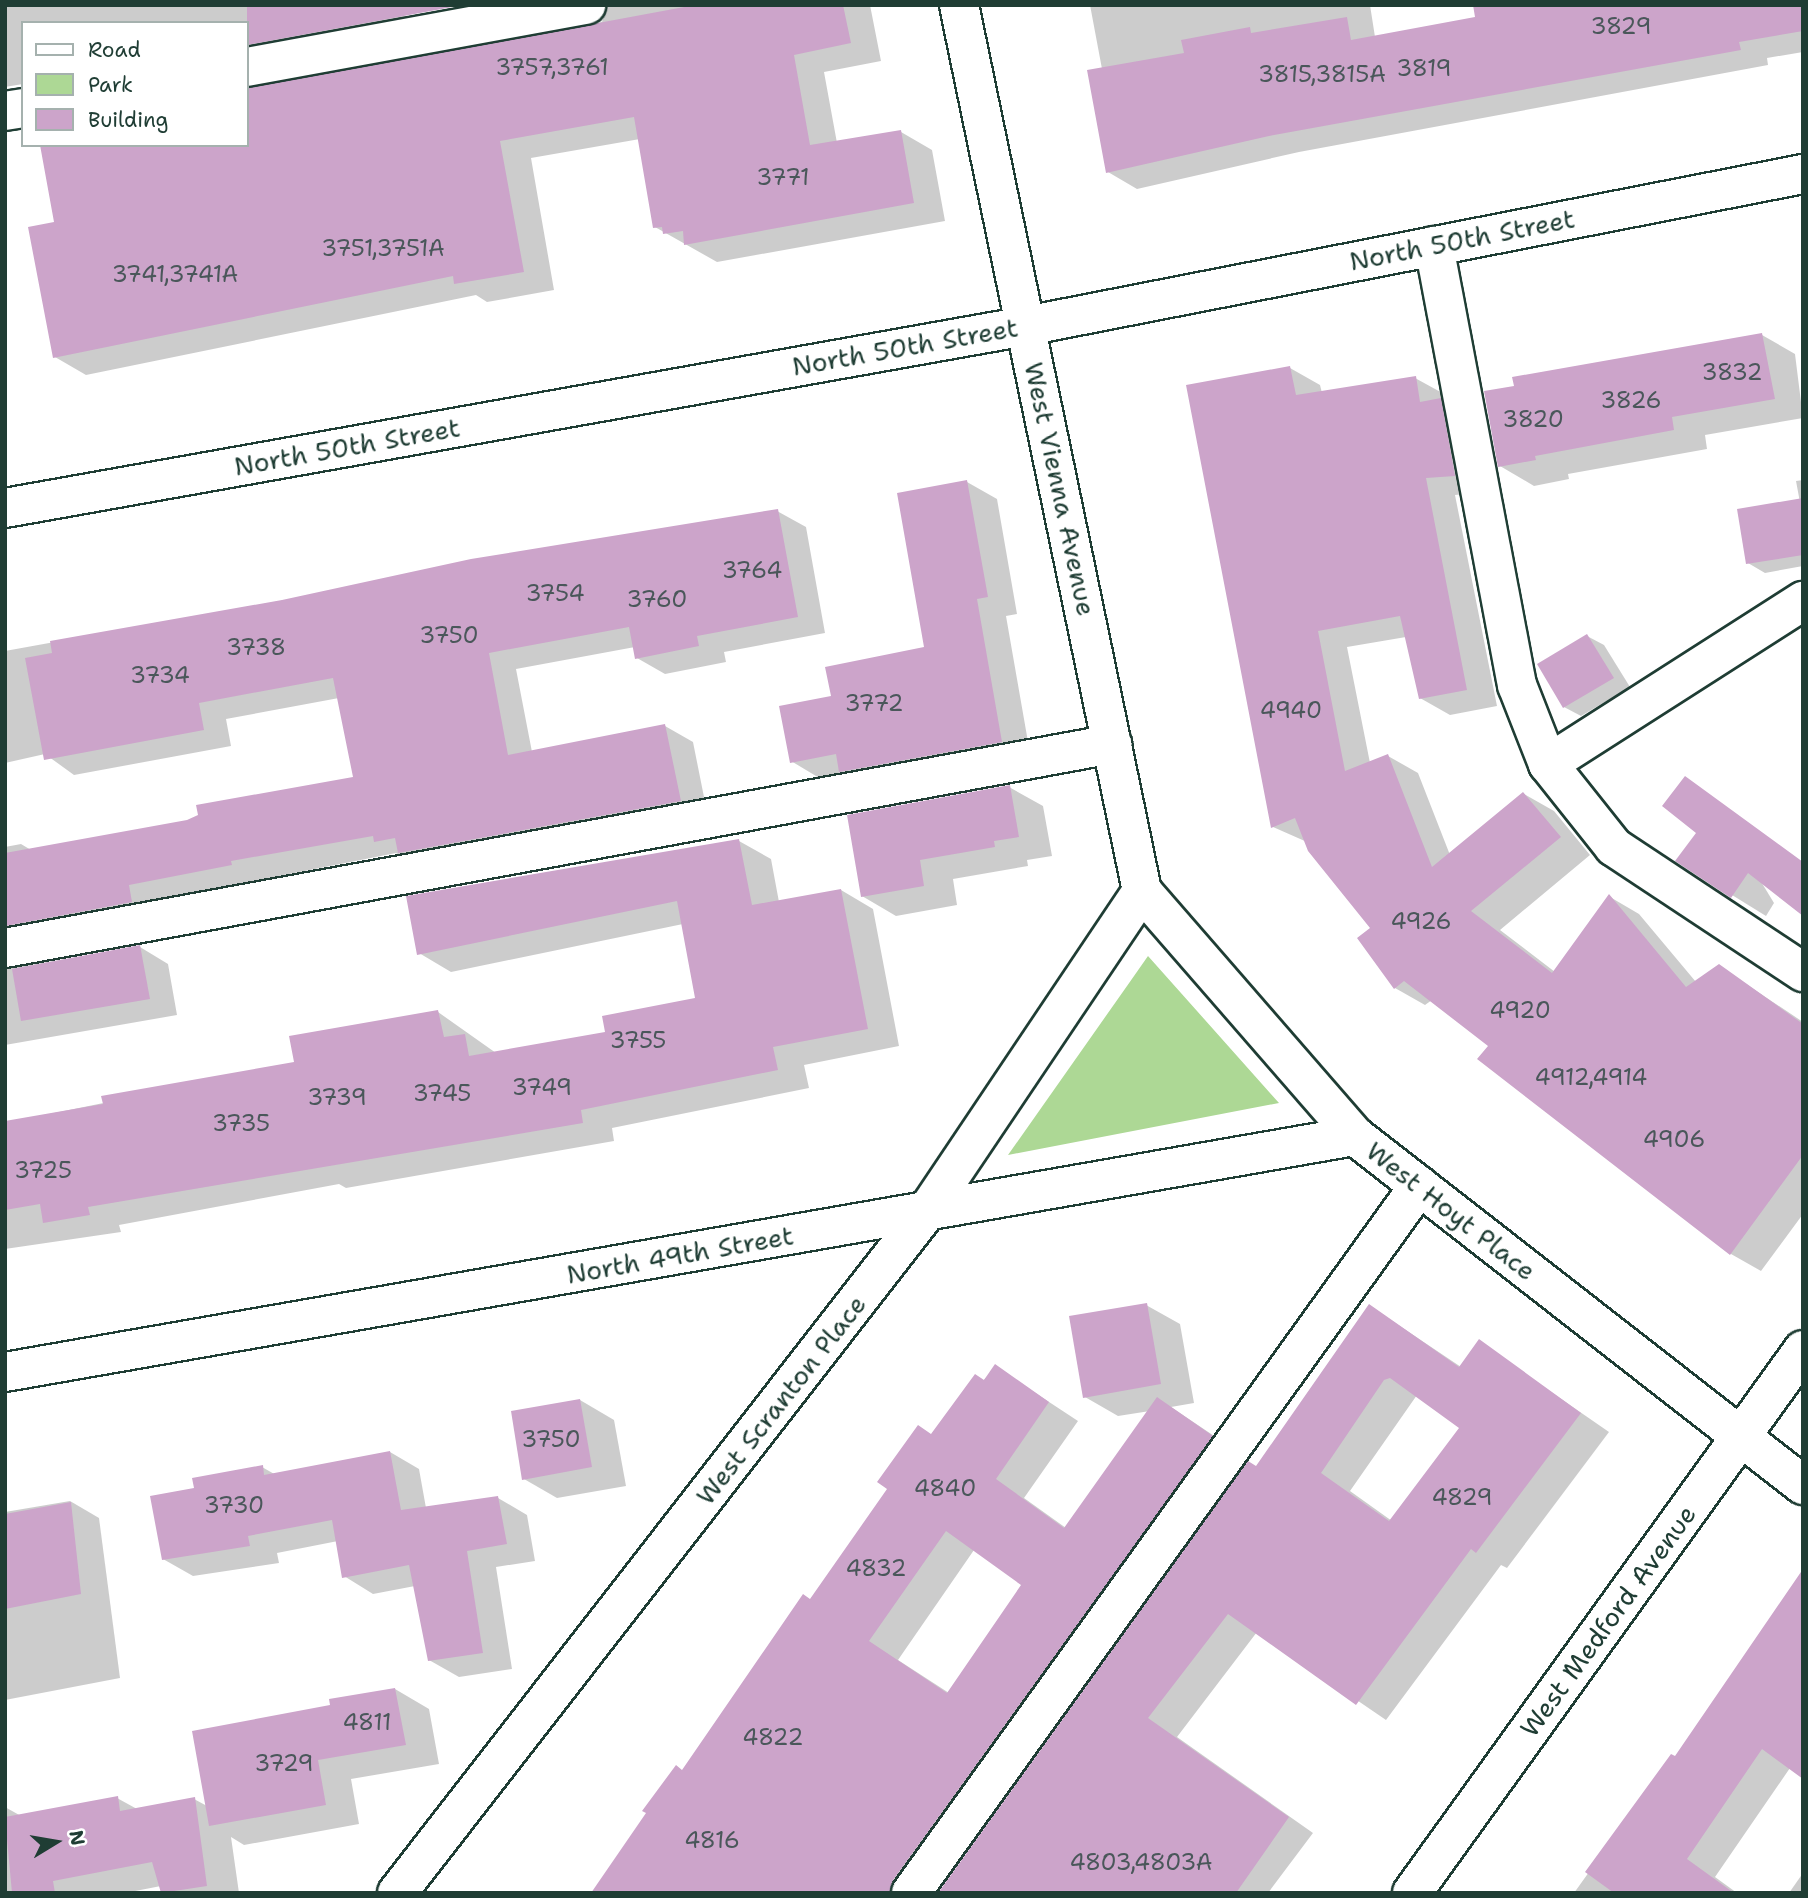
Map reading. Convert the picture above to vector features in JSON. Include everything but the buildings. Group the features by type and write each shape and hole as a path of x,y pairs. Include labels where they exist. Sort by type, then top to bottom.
{"street":[{"path":"248,67 586,5"},
{"name":"West Vienna Avenue","path":"959,5 1142,891"},
{"name":"North 50th Street","path":"5,508 1026,326 1803,174"},
{"path":"1434,246 1517,685 1548,764 1614,847 1803,972"},
{"path":"1548,764 1803,601"},
{"path":"5,948 1112,744"},
{"name":"West Hoyt Place","path":"1142,891 1355,1136 1740,1439 1803,1485"},
{"name":"West Scranton Place","path":"397,1893 927,1211 1142,891"},
{"name":"North 49th Street","path":"5,1372 1355,1136"},
{"path":"911,1893 1419,1186"},
{"name":"West Medford Avenue","path":"1412,1893 1803,1350"}],"green space":[{"path":"1148,956 1279,1103 1008,1155 1127,986"}]}
